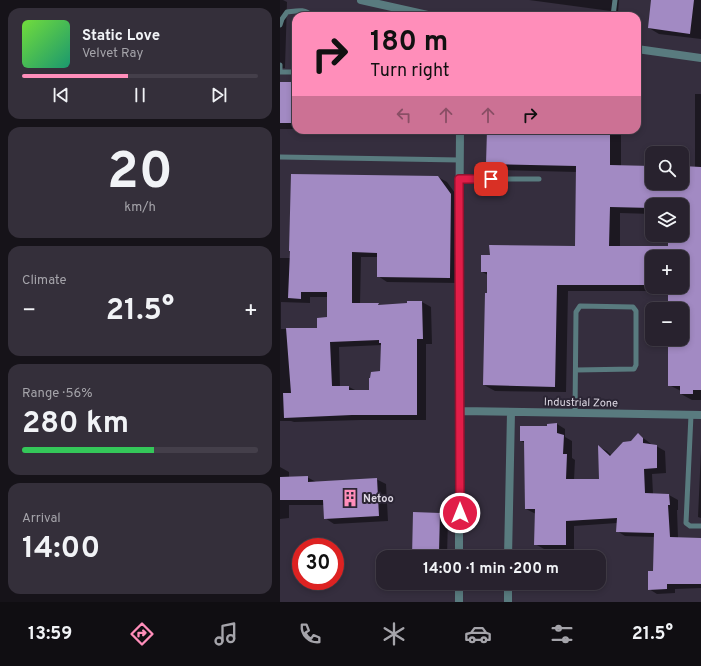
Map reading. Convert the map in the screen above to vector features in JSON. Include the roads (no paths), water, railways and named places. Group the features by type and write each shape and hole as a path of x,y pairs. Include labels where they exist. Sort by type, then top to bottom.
{"street":[{"path":"361,0 414,12"},
{"path":"641,50 701,58"},
{"path":"459,550 460,134"},
{"name":"Industrial Zone","path":"460,411 701,415"},
{"path":"508,550 511,412"},
{"path":"459,590 459,602"},
{"path":"508,590 508,602"}],"lane":[{"path":"614,12 615,0"},
{"path":"280,25 287,12 302,10 306,12"},
{"path":"280,65 280,72 292,72"},
{"path":"280,157 460,160"},
{"path":"459,179 539,180"},
{"path":"575,412 576,312 580,306 633,307 636,311 636,365 634,369 576,370"},
{"path":"691,415 686,522 690,526 701,526"}],"place":[{"name":"Netoo","path":"350,498"}]}
